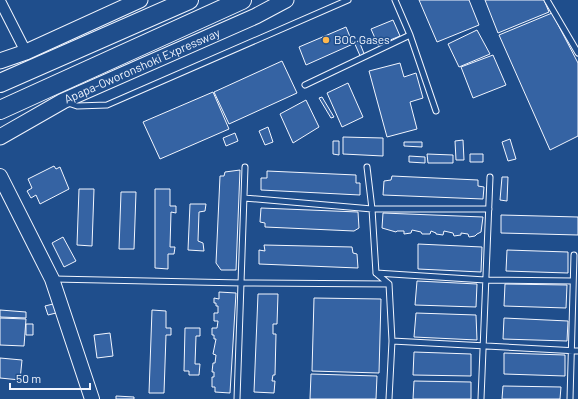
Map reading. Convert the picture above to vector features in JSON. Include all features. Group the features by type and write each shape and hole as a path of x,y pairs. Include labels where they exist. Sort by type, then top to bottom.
{"highway":[{"path":"0,83 189,0"},
{"name":"Apapa-Oworonshoki Expressway","path":"0,110 242,0"}],"main road":[{"path":"0,62 26,52 140,0"},
{"name":"Apapa-Oworonshoki Expressway","path":"0,137 63,101 256,16 286,0"}],"street":[{"path":"0,1 3,15 26,52"},
{"path":"0,176 52,279 92,399"}],"lane":[{"path":"63,101 77,106 107,105 348,0"},
{"path":"395,0 410,35 436,111"},
{"path":"547,0 578,53"},
{"path":"305,85 410,35"},
{"path":"237,399 245,167"},
{"path":"367,167 372,209 376,273 389,284 392,341 389,399"},
{"path":"481,399 490,177"},
{"path":"244,198 372,209 489,209"},
{"path":"570,399 574,255"},
{"path":"376,273 485,280 573,281"},
{"path":"52,279 389,284"},
{"path":"392,341 578,351"}],"building":[{"path":"419,0 469,0 479,25 437,42"},
{"path":"485,0 544,0 549,12 498,33"},
{"path":"552,13 578,63 578,136 550,150 499,35"},
{"path":"393,20 400,36 378,45 371,29"},
{"path":"346,27 353,44 306,65 299,47"},
{"path":"477,30 490,54 459,67 448,44"},
{"path":"359,41 365,56 361,58 354,42"},
{"path":"493,55 506,85 473,98 461,67"},
{"path":"282,61 297,93 229,124 214,92"},
{"path":"400,63 404,77 416,73 423,98 410,102 417,129 387,137 369,71"},
{"path":"348,83 363,117 342,127 327,93"},
{"path":"213,92 229,129 160,159 143,122"},
{"path":"322,97 334,117 331,118 319,98"},
{"path":"306,100 319,127 293,143 280,114"},
{"path":"268,127 273,142 265,145 259,131"},
{"path":"235,133 238,141 226,146 223,138"},
{"path":"343,137 383,138 383,156 343,154"},
{"path":"510,139 516,159 508,161 502,142"},
{"path":"463,140 464,160 456,160 455,141"},
{"path":"333,141 339,141 339,155 333,154"},
{"path":"404,142 422,142 422,147 404,146"},
{"path":"427,154 453,155 453,163 428,163"},
{"path":"470,154 483,154 483,162 470,162"},
{"path":"409,156 425,157 425,163 409,162"},
{"path":"54,166 56,169 60,167 69,189 40,204 36,195 31,198 27,191 32,188 28,179"},
{"path":"240,170 236,270 221,270 216,263 220,176 224,176 225,172"},
{"path":"267,171 356,175 356,183 360,183 360,195 261,190 261,178 267,178"},
{"path":"392,176 478,180 478,186 484,187 483,199 383,195 384,181 391,180"},
{"path":"502,177 508,177 507,201 500,200"},
{"path":"79,189 94,189 92,246 77,245"},
{"path":"155,189 170,189 170,206 176,206 176,213 171,212 170,247 175,247 174,254 168,254 168,269 155,268"},
{"path":"121,192 136,192 134,249 119,249"},
{"path":"190,204 206,204 205,211 199,212 198,241 203,243 204,251 188,250"},
{"path":"261,208 358,212 359,228 354,231 265,227 265,223 260,222"},
{"path":"383,213 483,217 481,232 475,236 469,237 468,234 461,233 461,235 454,236 453,233 444,231 443,235 436,234 431,231 430,234 422,234 421,232 412,230 411,233 404,234 404,231 396,232 382,228"},
{"path":"501,215 578,217 578,235 501,233"},
{"path":"63,237 76,261 64,267 52,243"},
{"path":"418,244 482,247 481,272 418,269"},
{"path":"264,245 352,247 353,253 357,254 358,268 259,264 259,250 265,251"},
{"path":"507,250 568,252 568,273 506,271"},
{"path":"417,281 477,284 476,307 415,305"},
{"path":"505,284 567,285 566,308 504,306"},
{"path":"219,292 236,293 230,393 215,392 215,387 212,387 212,377 214,377 214,372 212,372 213,363 215,363 216,355 213,354 216,339 214,339 214,335 212,335 212,328 217,328 218,321 214,321 214,313 218,313 218,306 214,303 214,298 219,299"},
{"path":"258,294 278,294 277,324 273,324 273,334 276,334 275,375 273,375 272,381 275,381 274,393 254,392"},
{"path":"314,298 381,299 379,373 312,371"},
{"path":"53,304 56,313 48,315 45,306"},
{"path":"0,310 26,312 26,318 0,317"},
{"path":"152,310 166,311 166,328 171,328 171,335 166,335 164,393 149,393"},
{"path":"416,313 476,315 477,340 414,337"},
{"path":"0,318 26,319 24,346 0,345"},
{"path":"504,318 568,321 567,341 503,339"},
{"path":"26,324 33,324 33,335 26,335"},
{"path":"185,328 200,328 200,336 196,336 195,364 200,364 199,375 189,375 189,371 184,371"},
{"path":"110,333 113,356 97,358 94,335"},
{"path":"414,352 471,354 471,376 413,375"},
{"path":"504,353 565,355 565,376 504,374"},
{"path":"0,358 22,360 20,380 0,378"},
{"path":"311,374 377,376 376,399 310,399"},
{"path":"414,381 471,382 471,399 413,399"},
{"path":"503,386 561,387 560,399 502,399"},
{"path":"116,396 134,397 134,399 116,399"}],"place":[{"name":"BOC Gases","path":"326,40"}]}
